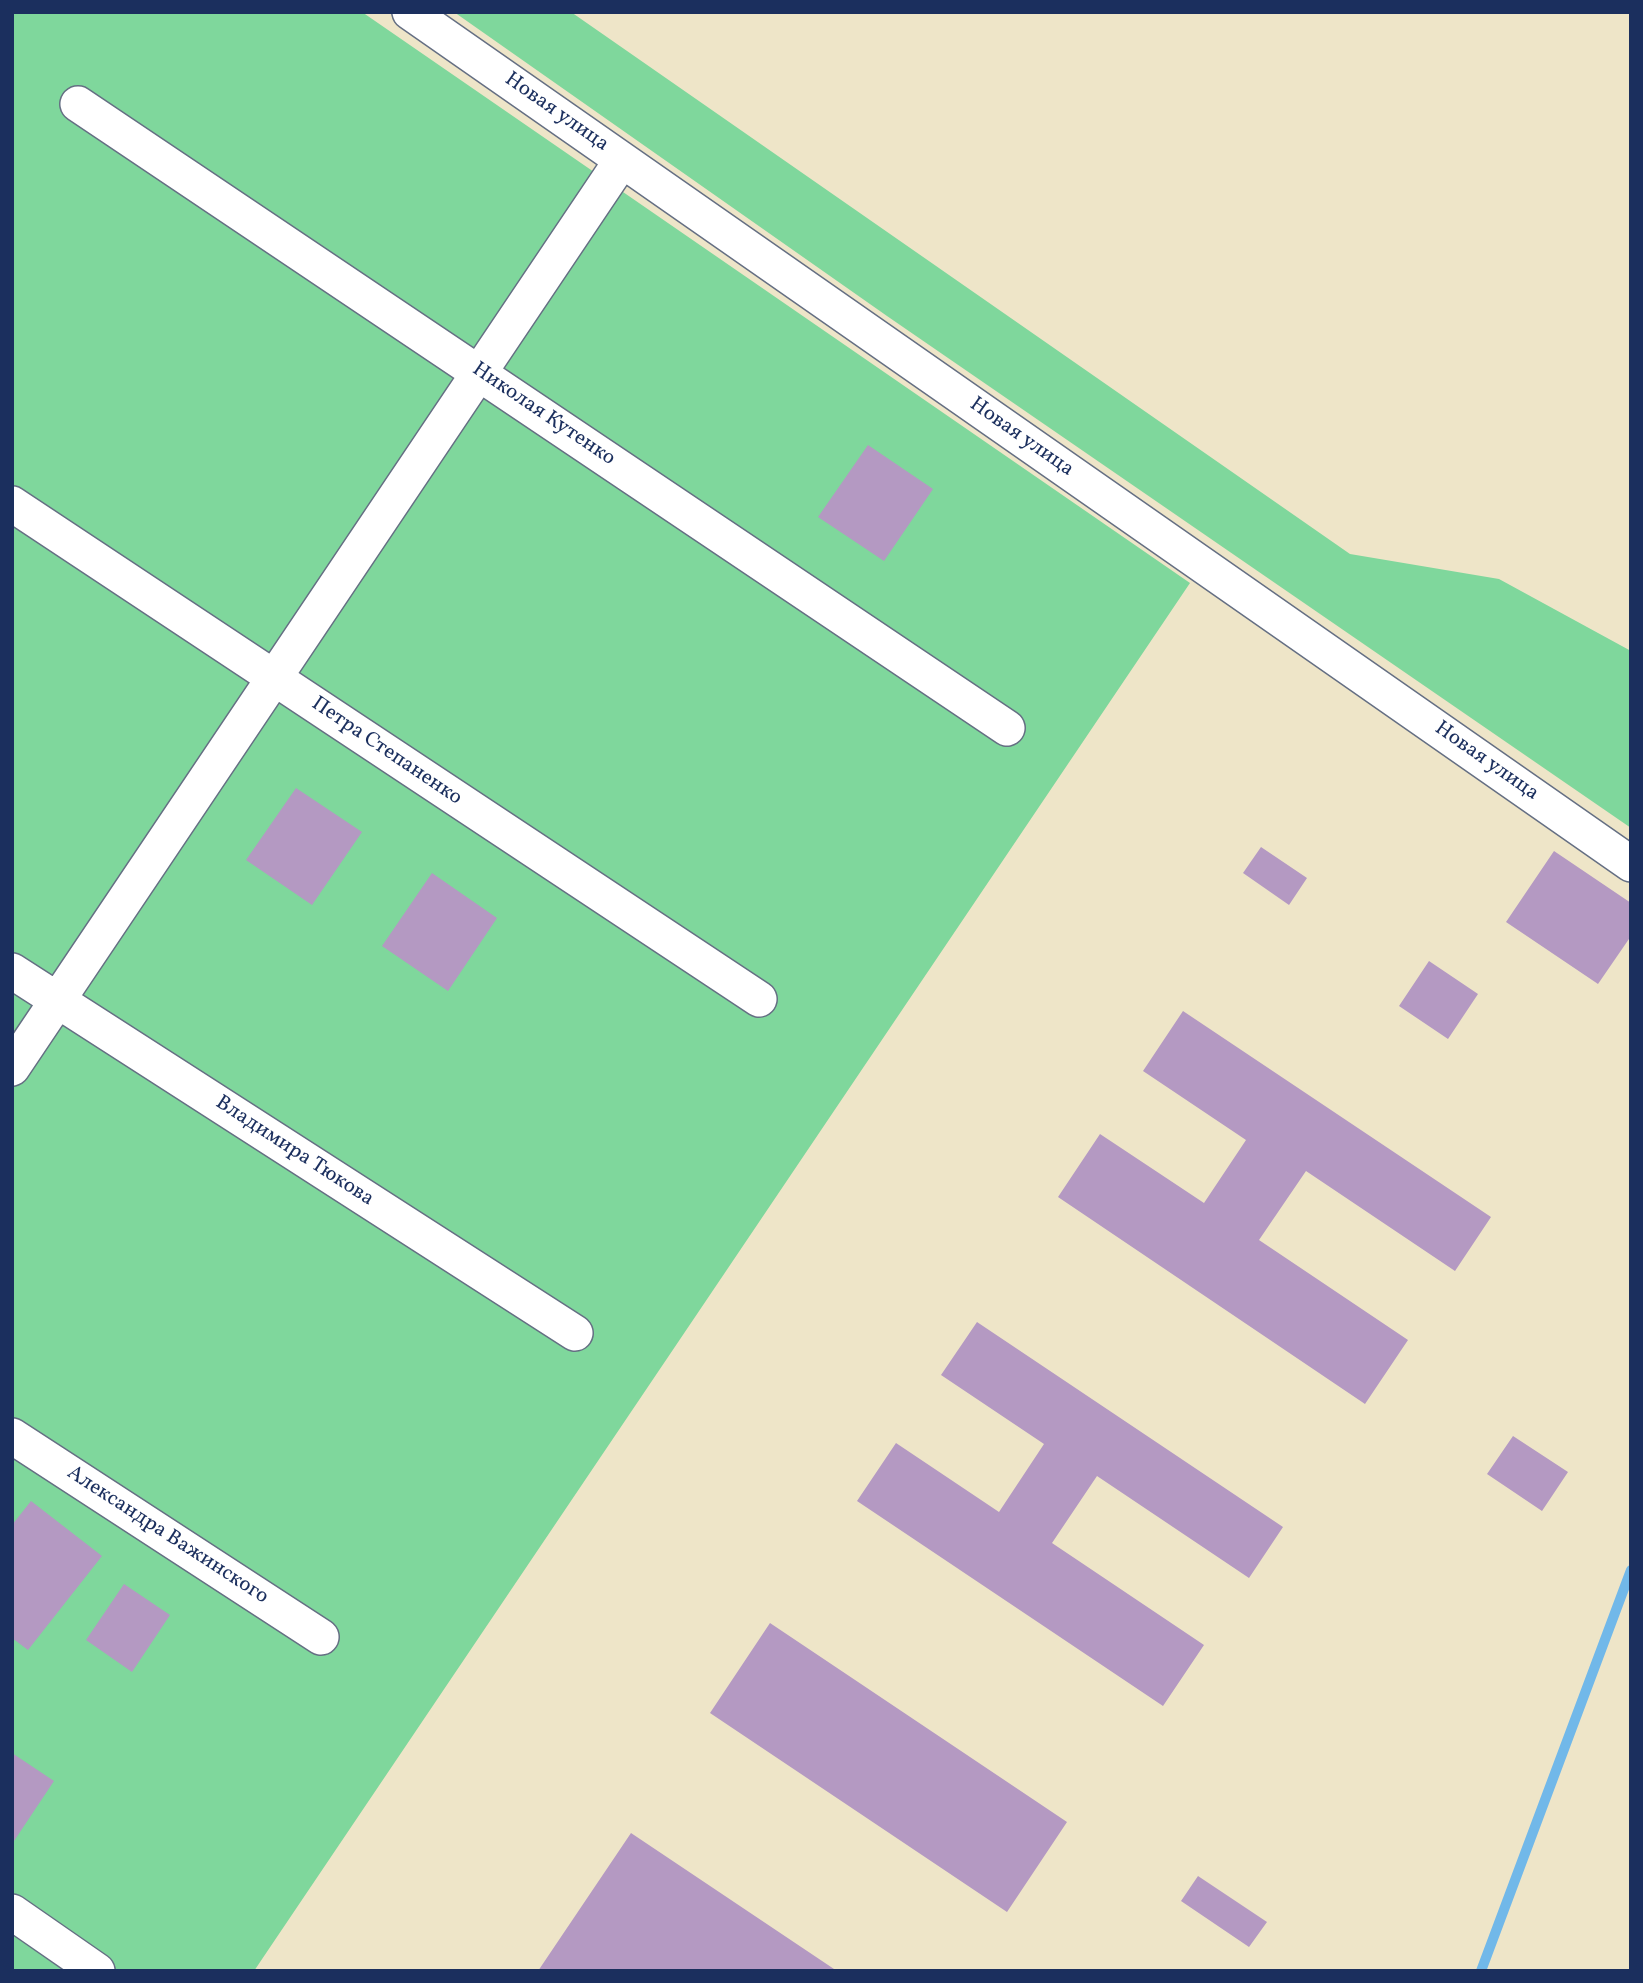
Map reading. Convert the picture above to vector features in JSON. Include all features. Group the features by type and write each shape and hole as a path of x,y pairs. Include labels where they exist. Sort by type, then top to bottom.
{"street":[{"name":"Новая улица","path":"410,12 1631,864"},
{"name":"Николая Кутенко","path":"78,104 1007,727"},
{"path":"12,1068 622,160"},
{"name":"Петра Степаненко","path":"12,504 759,999"},
{"name":"Владимира Тюкова","path":"12,971 575,1333"},
{"name":"Александра Важинского","path":"12,1436 321,1637"},
{"path":"12,1912 97,1971"}],"green space":[{"path":"12,12 362,12 1190,583 254,1971 12,1971"},
{"path":"454,12 571,12 1350,554 1499,579 1631,651 1631,828 887,316"}],"building":[{"path":"868,445 933,489 884,561 818,517"},
{"path":"296,788 362,832 312,905 246,860"},
{"path":"1261,847 1307,878 1289,905 1243,873"},
{"path":"1554,851 1631,903 1631,936 1598,984 1506,922"},
{"path":"432,873 497,918 448,991 382,946"},
{"path":"1429,961 1478,994 1448,1039 1399,1006"},
{"path":"1183,1011 1491,1217 1455,1271 1306,1171 1259,1240 1408,1340 1365,1404 1058,1197 1100,1134 1204,1203 1246,1140 1143,1071"},
{"path":"977,1322 1283,1527 1249,1578 1097,1476 1052,1543 1204,1645 1163,1706 857,1501 896,1443 999,1512 1044,1444 941,1375"},
{"path":"1513,1436 1568,1472 1542,1511 1487,1474"},
{"path":"31,1501 102,1556 28,1650 12,1638 12,1525"},
{"path":"124,1584 170,1615 132,1672 86,1640"},
{"path":"770,1623 1067,1822 1007,1912 710,1713"},
{"path":"12,1753 54,1781 12,1844"},
{"path":"631,1833 837,1971 538,1971"},
{"path":"1198,1876 1267,1922 1249,1947 1181,1901"}],"waterway":[{"path":"1481,1971 1631,1570"}]}
